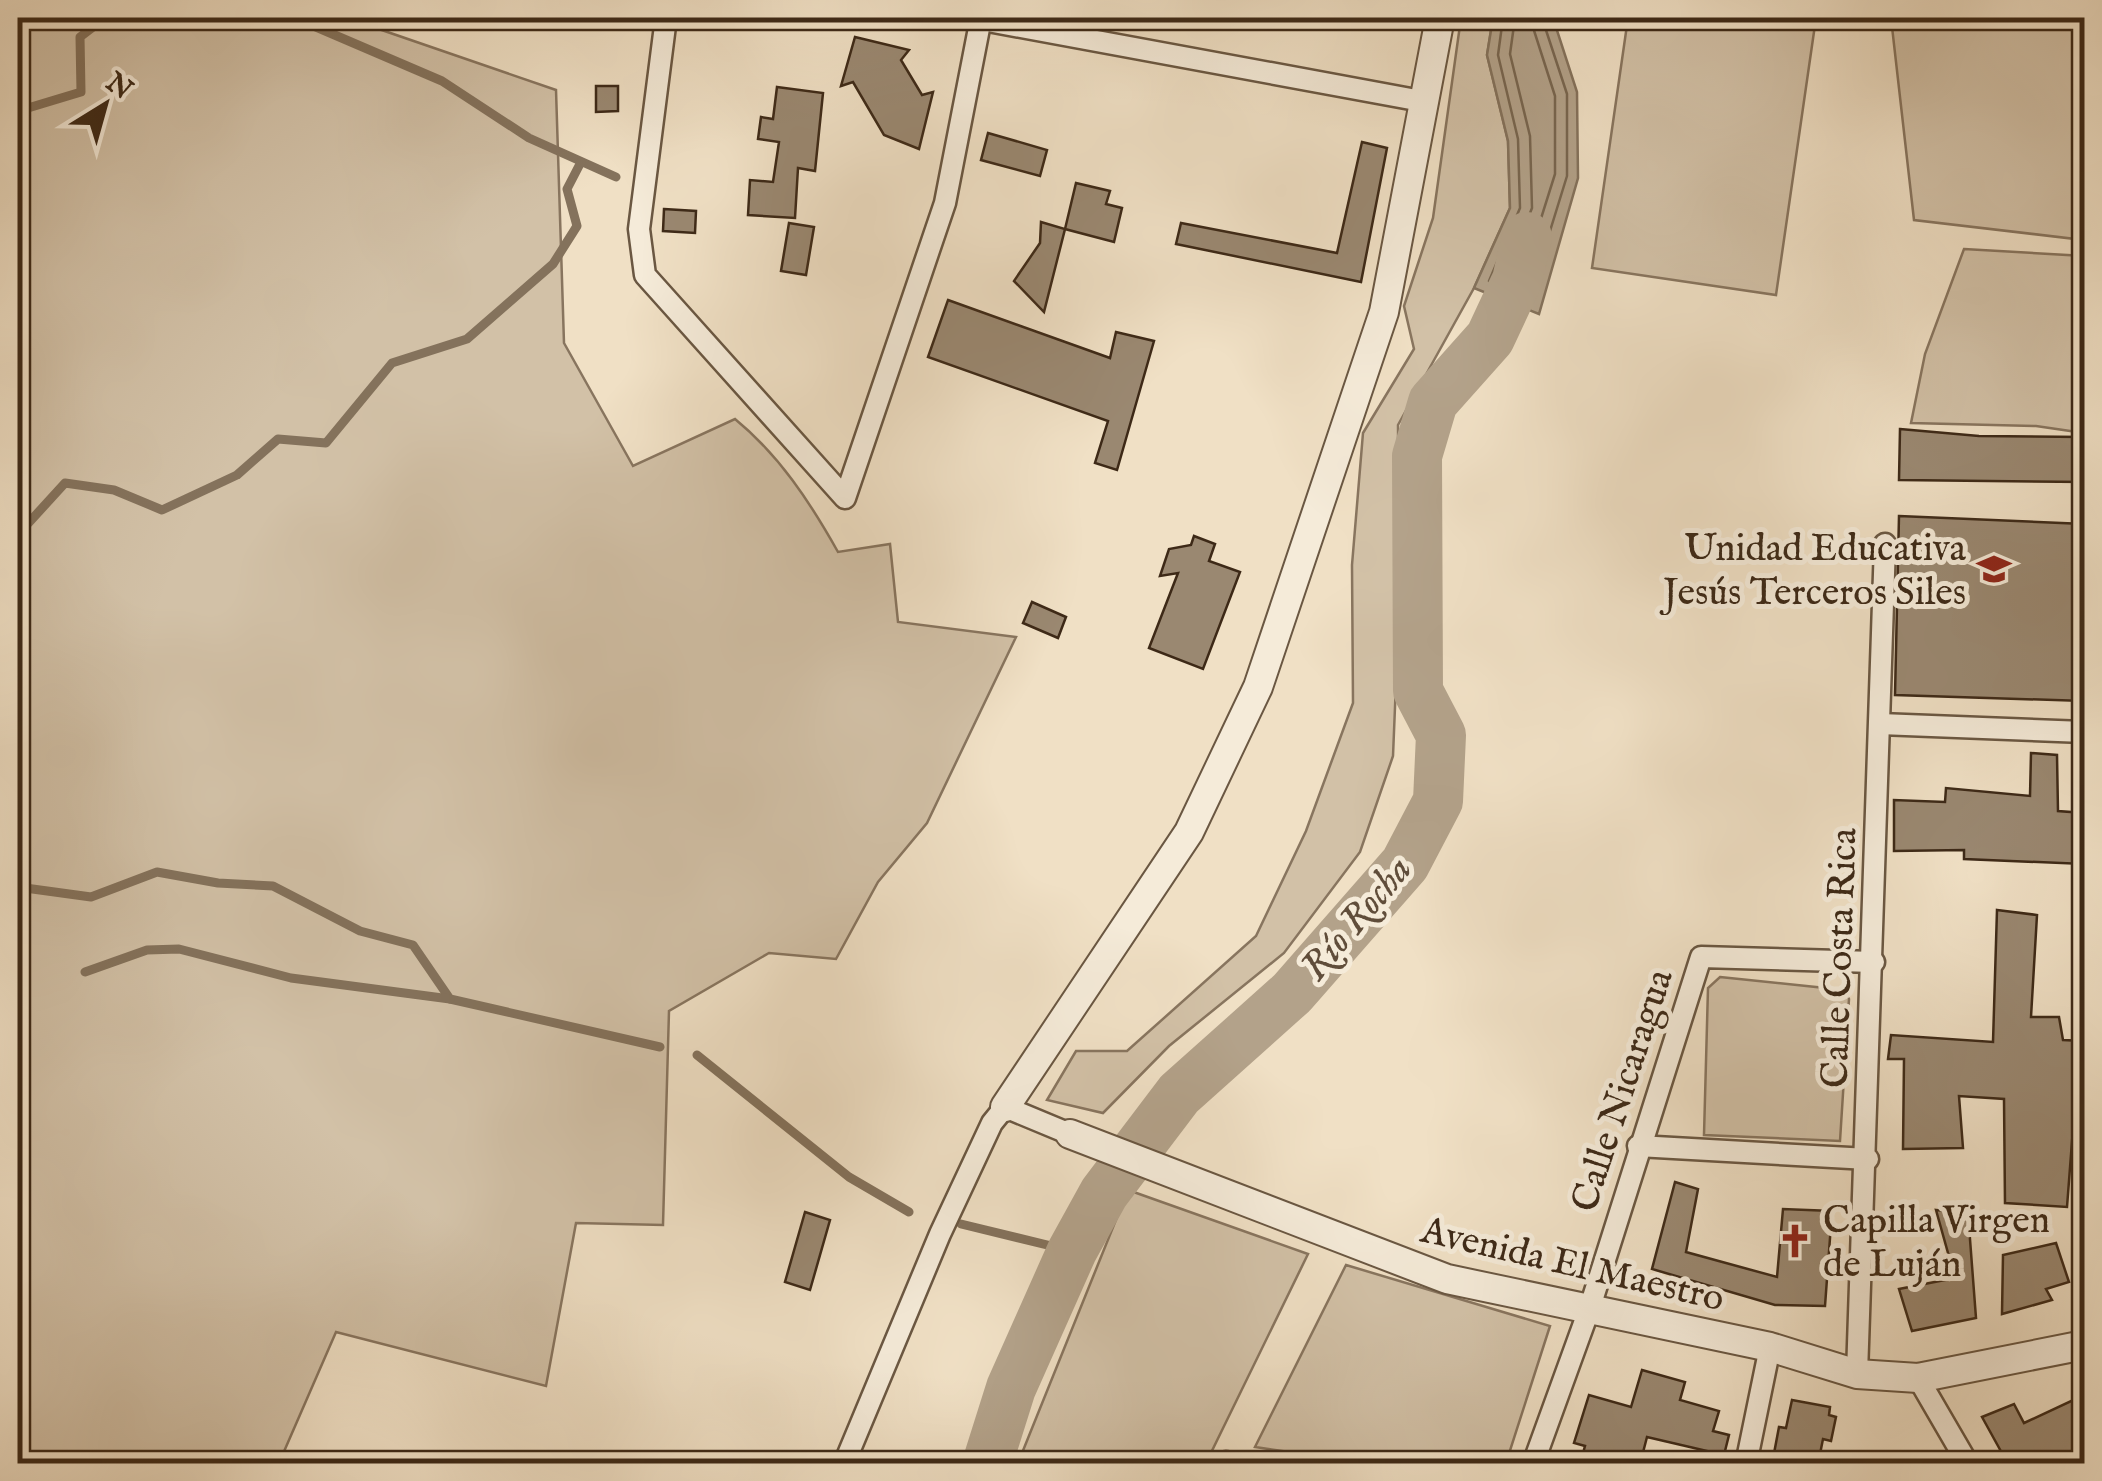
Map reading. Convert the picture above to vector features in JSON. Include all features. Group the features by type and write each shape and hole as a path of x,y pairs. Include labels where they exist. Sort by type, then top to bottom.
{"street":[{"path":"666,18 640,229 645,275 845,498 945,202 978,18 1427,102"},
{"path":"844,1464 940,1234 992,1124 1189,832 1258,687 1384,312 1440,18"},
{"name":"Calle Costa Rica","path":"1858,1374 1868,1159 1885,544"},
{"path":"1880,724 2084,732"},
{"name":"Calle Nicaragua","path":"1533,1464 1590,1307 1638,1146 1701,958 1874,962"},
{"name":"Avenida El Maestro","path":"1004,1107 1447,1279 1770,1347 1858,1374 1918,1378 2084,1345"},
{"path":"1638,1146 1868,1159"},
{"path":"1746,1464 1770,1347"},
{"path":"1918,1378 1968,1464"}],"shaded area":[{"path":"18,18 386,18 373,27 556,90 564,343 633,466 735,419 792,480 838,552 890,544 898,622 1016,637 927,823 878,882 836,959 769,953 669,1011 663,1225 576,1223 546,1386 336,1332 279,1463 18,1463"},
{"path":"1461,18 1493,18 1487,55 1508,141 1510,208 1474,288 1398,425 1399,609 1393,756 1360,852 1284,953 1169,1046 1103,1113 1047,1100 1076,1051 1127,1051 1256,936 1306,831 1353,703 1352,565 1363,433 1414,349 1404,306 1433,218"},
{"path":"1628,18 1816,18 1776,295 1592,268"},
{"path":"1891,18 2084,18 2084,240 1914,220"},
{"path":"1964,249 2084,256 2084,433 2036,426 1911,423 1925,354"},
{"path":"1720,977 1844,990 1849,999 1840,1141 1704,1135 1708,988"},
{"path":"1128,1190 1308,1254 1206,1463 1018,1463"},
{"path":"1346,1265 1550,1326 1506,1463 1373,1464 1255,1447"}],"water":[{"path":"1493,18 1553,18 1577,92 1578,178 1539,314 1474,288 1510,208 1508,141 1487,55"}],"building":[{"path":"855,37 909,50 901,60 922,95 933,92 919,149 884,135 853,82 841,86"},
{"path":"596,86 618,86 618,111 596,112"},
{"path":"777,87 823,93 815,171 798,168 795,218 748,215 750,180 773,182 779,142 758,139 761,117 773,119"},
{"path":"988,133 1047,150 1040,176 981,160"},
{"path":"1362,142 1387,148 1361,282 1176,244 1181,223 1337,253"},
{"path":"1076,183 1110,191 1106,204 1122,208 1114,242 1065,229"},
{"path":"664,209 696,211 695,233 663,231"},
{"path":"1041,222 1065,229 1044,312 1014,281 1040,243"},
{"path":"789,223 814,227 806,275 781,271"},
{"path":"948,300 1110,358 1116,332 1154,341 1117,470 1095,463 1108,421 928,357"},
{"path":"1900,429 1979,436 2084,437 2084,482 1899,480"},
{"name":"Unidad Educativa Jesús Terceros Siles","path":"1899,516 2084,524 2084,701 1895,695"},
{"path":"1194,536 1215,544 1209,561 1240,572 1203,669 1149,648 1178,573 1160,576 1169,549 1191,545"},
{"path":"1032,602 1066,617 1058,638 1023,623"},
{"path":"2031,753 2057,755 2058,811 2084,813 2084,864 1964,859 1964,850 1894,851 1894,800 1945,802 1946,788 2030,796"},
{"path":"1997,910 2037,915 2031,1017 2059,1017 2063,1040 2084,1041 2084,1064 2078,1063 2067,1207 2005,1203 2004,1099 1959,1096 1963,1148 1903,1149 1904,1059 1888,1059 1891,1035 1993,1042"},
{"path":"1675,1182 1698,1189 1686,1252 1777,1277 1783,1209 1832,1211 1825,1306 1775,1305 1652,1269"},
{"path":"1936,1210 1968,1213 1976,1318 1912,1331 1899,1289 1955,1278"},
{"path":"805,1212 830,1220 810,1290 785,1282"},
{"path":"2056,1243 2069,1282 2046,1289 2052,1300 2002,1314 2003,1255"},
{"path":"1642,1370 1685,1382 1680,1400 1719,1411 1713,1431 1729,1435 1724,1455 1647,1437 1640,1464 1580,1464 1585,1446 1574,1443 1589,1395 1631,1407"},
{"path":"2084,1395 2084,1464 2008,1464 1982,1417 2014,1404 2024,1423"},
{"path":"1792,1400 1830,1407 1829,1415 1836,1417 1831,1441 1823,1439 1818,1464 1772,1464 1779,1427 1786,1428"}],"waterway":[{"path":"18,111 81,92 80,37 105,18"},
{"path":"295,18 442,81 529,138 616,177"},
{"path":"18,527 23,529 65,483 114,490 162,510 237,475 278,439 326,443 392,363 467,339 553,264 577,226 567,189 581,162"},
{"name":"Río Rocha","path":"987,1464 1011,1388 1072,1251 1104,1193 1179,1094 1292,993 1405,864 1438,801 1441,735 1418,691 1417,456 1433,402 1490,338 1517,280 1527,237"},
{"path":"18,887 91,897 157,872 218,883 273,886 360,931 413,945 450,999 660,1047"},
{"path":"85,972 147,950 179,949 291,978 450,999"},
{"path":"697,1055 849,1177 909,1212"},
{"path":"961,1224 1072,1251"}],"place":[{"name":"Unidad Educativa Jesús Terceros Siles","path":"1994,569"},
{"name":"Capilla Virgen de Luján","path":"1795,1241"}]}
